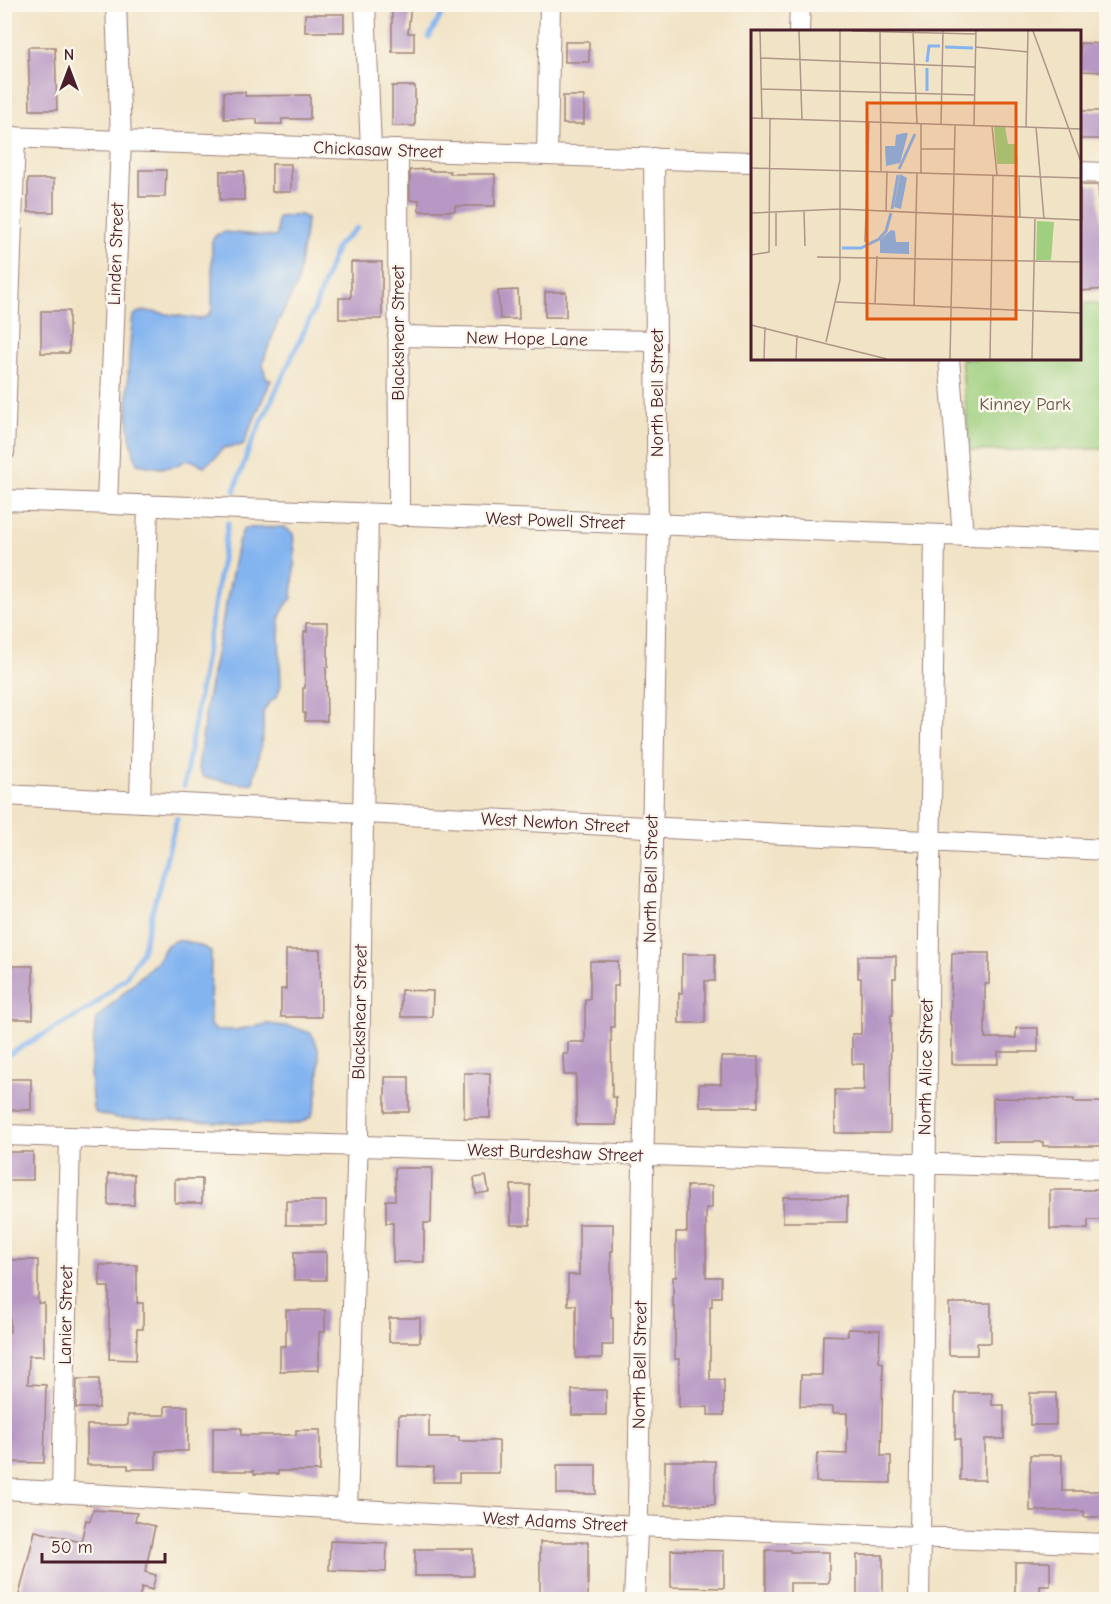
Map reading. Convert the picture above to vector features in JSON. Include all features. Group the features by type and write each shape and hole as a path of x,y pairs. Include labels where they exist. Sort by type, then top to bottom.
{"street":[{"name":"Linden Street","path":"107,504 121,140 116,4"},
{"path":"365,4 371,150"},
{"path":"547,155 550,4"},
{"path":"799,30 800,4"},
{"name":"Chickasaw Street","path":"10,137 751,162"},
{"path":"4,452 10,137"},
{"name":"Blackshear Street","path":"398,150 399,516"},
{"name":"North Bell Street","path":"634,1599 658,525 654,158"},
{"path":"1081,172 1107,173"},
{"name":"New Hope Lane","path":"398,336 656,341"},
{"path":"949,360 963,536"},
{"name":"West Powell Street","path":"4,500 1107,541"},
{"path":"140,802 148,505"},
{"name":"Blackshear Street","path":"348,1510 358,1147 368,514"},
{"name":"North Alice Street","path":"919,1599 935,535"},
{"name":"West Newton Street","path":"4,795 1107,850"},
{"name":"West Burdeshaw Street","path":"4,1136 1107,1169"},
{"name":"Lanier Street","path":"62,1493 70,1137"},
{"name":"West Adams Street","path":"4,1490 637,1526 1107,1544"}],"green space":[{"name":"Kinney Park","path":"1081,303 1106,303 1106,449 970,451 961,360 1081,360"}],"water":[{"path":"300,215 307,218 297,285 277,324 265,356 263,365 266,378 271,380 243,445 223,448 204,466 191,460 176,466 161,468 137,464 130,438 128,411 129,357 133,316 147,311 199,319 208,316 212,310 212,241 216,235 225,232 276,237 278,217"},
{"path":"285,527 293,534 295,554 292,598 280,616 281,685 277,696 263,712 263,734 253,783 241,784 203,777 198,769 207,700 238,543 244,528"},
{"path":"176,940 194,943 211,951 210,1025 216,1030 235,1030 268,1024 293,1027 311,1033 317,1046 319,1071 317,1094 310,1117 304,1121 283,1125 118,1118 96,1113 93,1108 90,1074 96,1019 157,961 167,945"}],"building":[{"path":"392,4 411,4 408,33 414,33 414,52 392,52"},
{"path":"305,14 344,14 344,32 305,32"},
{"path":"565,42 589,42 589,62 565,62"},
{"path":"1081,43 1107,44 1107,72 1081,71"},
{"path":"28,47 55,47 57,110 30,110"},
{"path":"392,86 415,86 415,126 392,126"},
{"path":"224,92 245,92 245,96 310,95 310,119 282,119 282,124 257,124 257,119 224,119"},
{"path":"563,96 584,96 584,124 563,124"},
{"path":"1081,111 1107,111 1107,139 1081,139"},
{"path":"272,164 291,164 291,192 272,192"},
{"path":"429,169 429,171 450,171 450,174 495,174 495,206 455,206 455,211 419,211 419,200 410,200 410,170"},
{"path":"139,170 166,170 165,197 139,197"},
{"path":"220,171 244,171 244,200 220,200"},
{"path":"28,179 54,179 54,212 28,212"},
{"path":"1081,185 1098,185 1107,289 1081,291"},
{"path":"351,262 382,262 382,319 339,319 339,298 351,298"},
{"path":"518,290 519,319 500,319 498,291"},
{"path":"545,292 566,292 566,317 545,317"},
{"path":"41,311 69,311 69,353 41,353"},
{"path":"307,623 328,623 327,721 305,721 305,713 303,713 304,632 307,632"},
{"path":"286,950 320,950 321,1017 281,1017 281,989 286,989"},
{"path":"952,953 989,953 989,984 985,984 985,1038 1016,1038 1016,1028 1038,1028 1038,1052 998,1052 998,1064 952,1064 952,1025 950,1025"},
{"path":"682,954 715,954 715,981 705,981 705,1023 679,1023"},
{"path":"858,956 896,956 896,978 893,978 893,1015 891,1015 890,1133 835,1133 835,1090 864,1090 864,1064 852,1064 852,1034 861,1034 861,978 858,978"},
{"path":"590,961 618,961 618,986 614,986 614,1027 611,1027 612,1097 616,1097 616,1125 576,1125 576,1075 564,1075 563,1054 568,1054 568,1042 585,1042 585,999 590,999"},
{"path":"4,966 33,966 33,1019 4,1019"},
{"path":"401,990 433,991 432,1017 401,1017"},
{"path":"721,1057 758,1057 758,1107 700,1107 699,1084 721,1084"},
{"path":"464,1073 490,1073 490,1118 464,1118"},
{"path":"385,1077 409,1077 409,1112 385,1112"},
{"path":"4,1079 31,1079 31,1110 4,1110"},
{"path":"993,1098 1074,1099 1074,1102 1107,1102 1107,1134 1103,1134 1103,1146 1043,1146 1043,1142 993,1142"},
{"path":"4,1152 33,1152 33,1180 4,1180"},
{"path":"395,1168 432,1168 431,1223 424,1223 424,1262 393,1262 393,1223 386,1223 386,1200 395,1200"},
{"path":"108,1174 134,1174 134,1205 108,1205"},
{"path":"486,1176 489,1192 476,1194 474,1178"},
{"path":"175,1179 202,1179 202,1203 175,1203"},
{"path":"511,1185 530,1185 530,1225 511,1225"},
{"path":"687,1186 712,1186 712,1208 706,1208 706,1277 721,1277 721,1297 712,1297 712,1307 710,1307 710,1380 724,1380 724,1415 708,1415 708,1407 679,1407 679,1359 675,1359 673,1277 676,1277 676,1232 687,1232"},
{"path":"1107,1189 1107,1220 1088,1220 1088,1229 1050,1229 1050,1190"},
{"path":"783,1197 847,1197 847,1222 783,1222"},
{"path":"286,1201 326,1201 326,1225 286,1225"},
{"path":"579,1224 613,1224 611,1318 613,1318 613,1345 602,1345 602,1358 576,1358 576,1305 568,1305 568,1275 579,1275"},
{"path":"294,1252 326,1252 326,1280 294,1280"},
{"path":"10,1260 38,1260 38,1303 44,1303 44,1356 29,1356 28,1384 46,1385 44,1463 4,1462 4,1332 10,1332"},
{"path":"100,1265 137,1265 137,1303 143,1303 143,1329 137,1329 136,1360 109,1359 109,1287 100,1287"},
{"path":"949,1303 991,1303 991,1343 977,1343 977,1355 949,1355"},
{"path":"286,1310 325,1310 325,1332 319,1332 319,1370 280,1371 280,1346 286,1346"},
{"path":"389,1318 420,1318 420,1342 389,1342"},
{"path":"848,1329 880,1330 879,1362 883,1363 881,1456 891,1456 891,1483 816,1482 817,1453 847,1454 847,1413 833,1413 833,1407 800,1406 801,1375 822,1375 823,1335 848,1336"},
{"path":"77,1379 99,1379 99,1408 76,1408"},
{"path":"572,1390 606,1390 606,1415 572,1415"},
{"path":"955,1393 992,1393 992,1405 1004,1405 1004,1439 985,1439 985,1480 960,1480 960,1439 955,1439"},
{"path":"1030,1393 1056,1393 1056,1425 1030,1425"},
{"path":"165,1406 188,1406 188,1451 156,1451 156,1469 128,1469 128,1465 87,1465 87,1425 128,1425 128,1415 165,1415"},
{"path":"399,1415 429,1415 429,1437 459,1437 459,1441 499,1441 499,1473 459,1473 459,1482 433,1482 434,1467 398,1466"},
{"path":"213,1428 241,1428 241,1435 296,1435 296,1430 320,1430 320,1471 278,1471 278,1474 254,1474 254,1471 213,1471"},
{"path":"1030,1455 1062,1455 1062,1491 1107,1491 1107,1517 1084,1517 1084,1511 1030,1511"},
{"path":"665,1461 715,1461 715,1505 665,1505"},
{"path":"557,1465 596,1465 596,1494 557,1494"},
{"path":"93,1510 137,1513 135,1521 155,1526 145,1572 156,1575 152,1590 142,1587 139,1599 18,1599 35,1531 81,1542 86,1520 90,1521"},
{"path":"330,1541 387,1543 386,1572 329,1570"},
{"path":"540,1542 588,1542 588,1599 540,1599"},
{"path":"415,1549 473,1549 473,1576 415,1576"},
{"path":"671,1550 724,1551 724,1588 671,1587"},
{"path":"766,1550 829,1552 829,1583 790,1583 790,1599 766,1599"},
{"path":"857,1555 883,1555 883,1599 857,1599"},
{"path":"1015,1562 1050,1562 1050,1586 1040,1586 1040,1599 1015,1599"}],"waterway":[{"path":"429,37 445,4"},
{"path":"234,491 250,446 314,310 337,246 357,228"},
{"path":"184,786 228,523"},
{"path":"4,1057 89,1009 126,977 142,951 177,818"}]}
